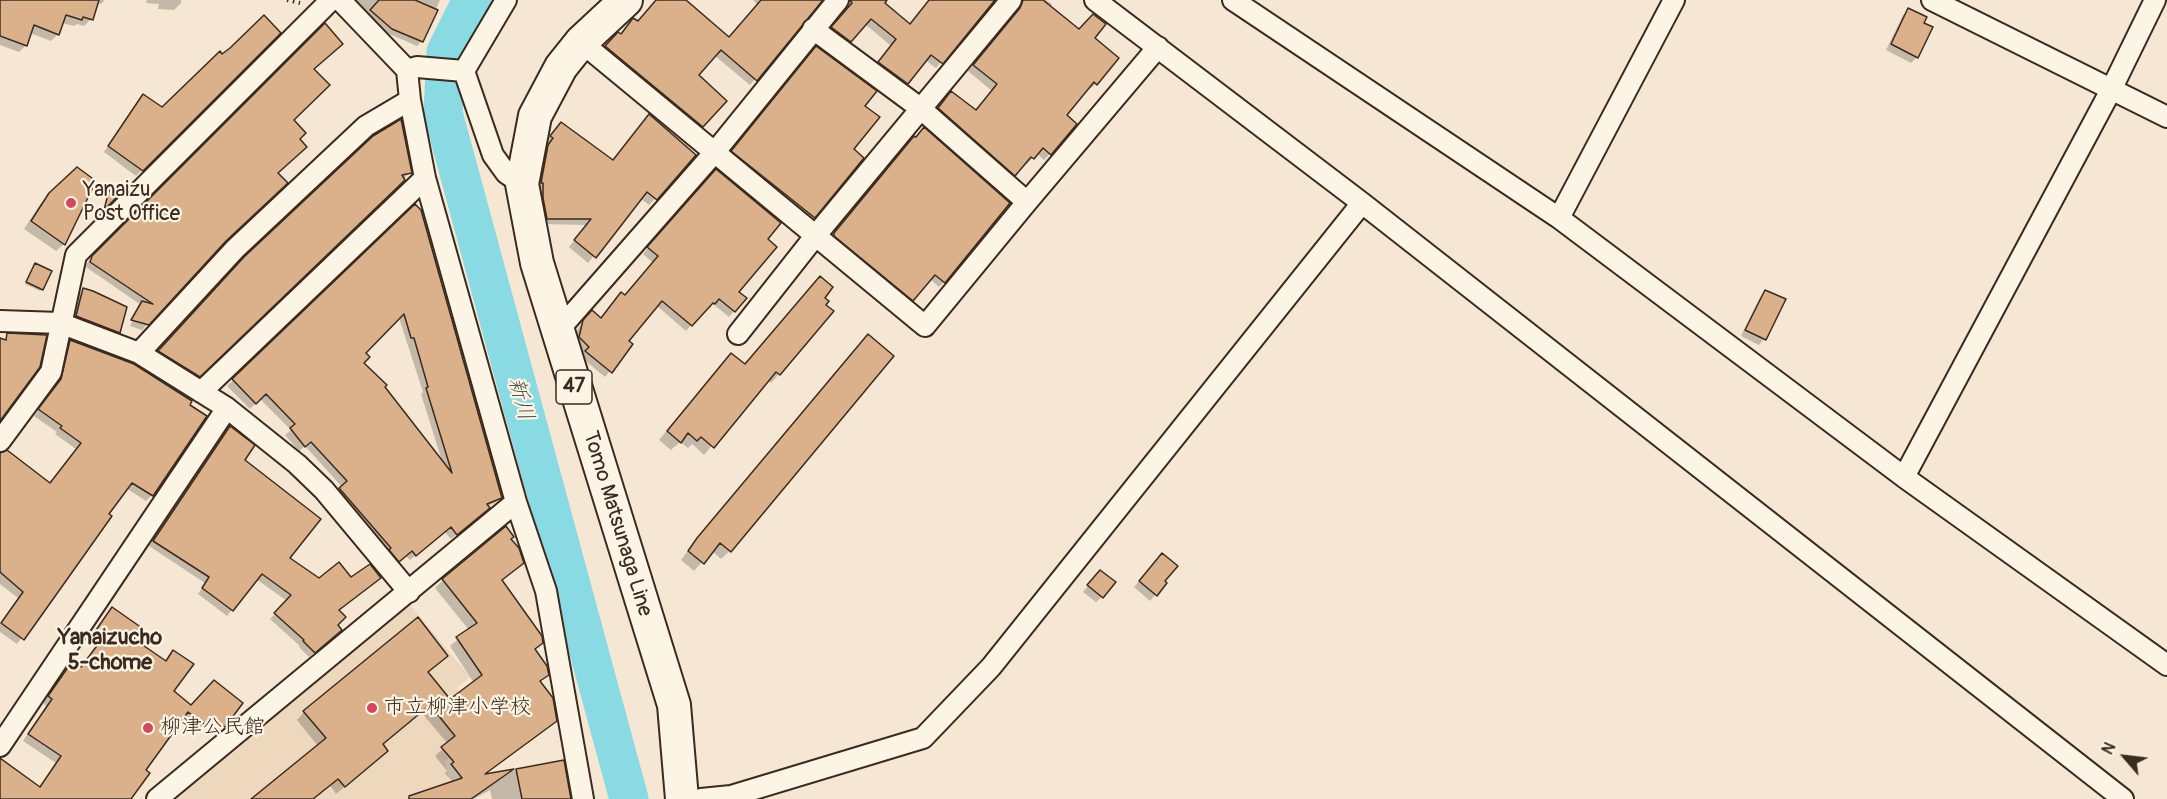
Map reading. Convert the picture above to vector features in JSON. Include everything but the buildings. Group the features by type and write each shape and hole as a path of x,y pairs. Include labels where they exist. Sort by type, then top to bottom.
{"main road":[{"name":"Tomo Matsunaga Line","path":"626,0 581,42 561,67 534,116 522,184 537,263 557,332 674,705 682,799"}],"street":[{"path":"0,441 51,372 76,255 331,0"},
{"path":"340,0 412,68 464,71"},
{"path":"506,0 464,71 493,155 506,173 522,184"},
{"path":"557,332 714,153 838,0"},
{"path":"738,334 816,235 1011,0"},
{"path":"1095,0 1362,203 2123,799"},
{"path":"1233,0 1559,218 1904,477 2167,665"},
{"path":"1559,218 1674,0"},
{"path":"1932,0 2167,117"},
{"path":"1904,477 2111,90 2155,0"},
{"path":"813,29 920,108 1027,202"},
{"path":"581,42 925,326 1158,47"},
{"path":"412,68 410,100 425,178 516,502 546,591 583,799"},
{"path":"139,353 235,249 366,126 410,100"},
{"path":"201,392 425,178"},
{"path":"701,799 731,796 923,738 991,667 1362,203"},
{"path":"0,321 60,323 139,353 227,408 297,464 324,490 409,592"},
{"path":"0,746 227,408"},
{"path":"157,799 516,502"}],"shaded area":[{"name":"市立柳津小学校","path":"406,600 470,677 457,688 485,728 445,762 453,799 159,799"}],"waterway":[{"name":"新川","path":"472,0 446,52 443,113 629,799"}],"place":[{"name":"Yanaizu Post Office","path":"71,203"},
{"name":"市立柳津小学校","path":"372,708"},
{"name":"柳津公民館","path":"148,728"}],"district":[{"name":"Yanaizucho 5-chome","path":"110,650"}]}
